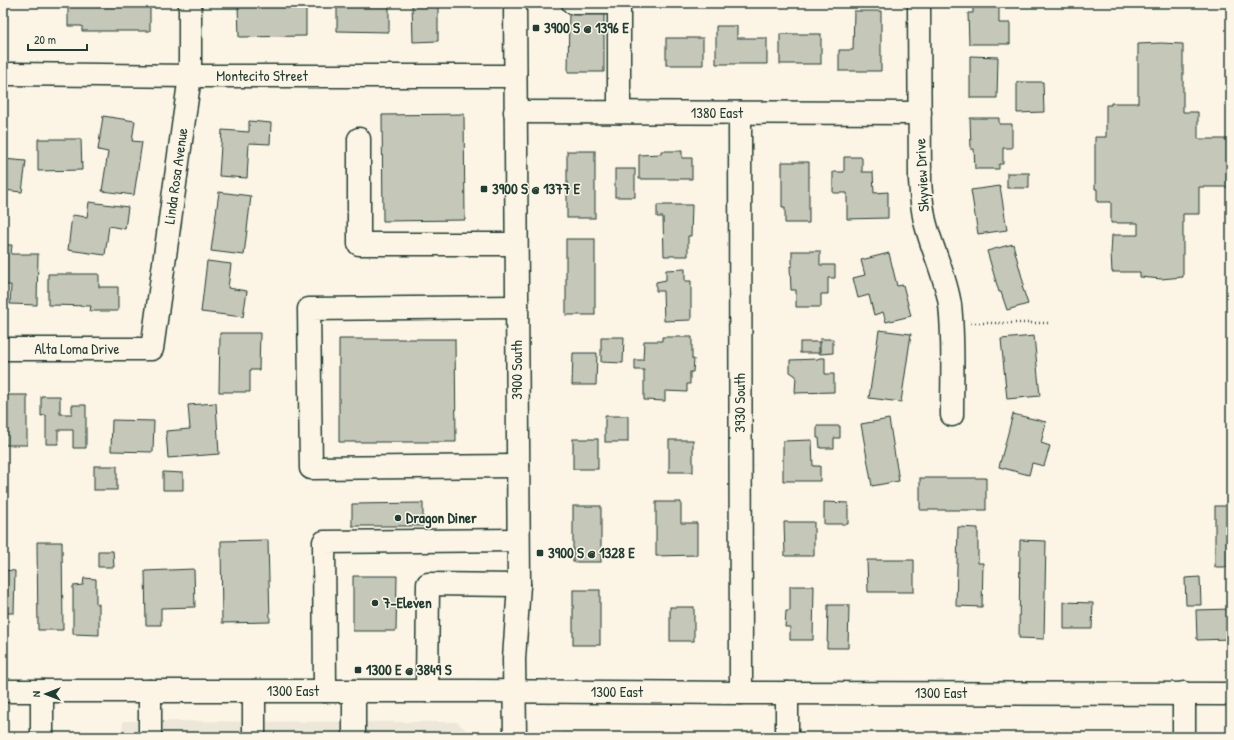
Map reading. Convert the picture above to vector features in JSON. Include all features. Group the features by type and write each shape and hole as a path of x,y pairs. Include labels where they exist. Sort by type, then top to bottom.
{"street":[{"name":"Linda Rosa Avenue","path":"152,349 190,76 190,3"},
{"name":"3900 South","path":"515,3 519,585 514,659 515,737"},
{"path":"572,3 619,3 619,112"},
{"name":"Skyview Drive","path":"919,3 922,200 926,226 943,276 950,304 952,415"},
{"name":"Montecito Street","path":"10,74 190,76 515,76"},
{"name":"1380 East","path":"515,112 920,113"},
{"name":"3930 South","path":"740,113 741,693"},
{"path":"359,139 359,244 516,244"},
{"path":"516,307 310,309 311,468 518,466"},
{"name":"Alta Loma Drive","path":"3,348 152,349"},
{"path":"325,691 324,542 518,540"},
{"path":"427,691 428,584 519,585"},
{"name":"1300 East","path":"3,691 515,691 1231,694"},
{"path":"254,691 254,737"},
{"path":"354,691 354,737"},
{"path":"42,692 42,737"},
{"path":"150,692 150,737"},
{"path":"786,693 787,737"},
{"path":"1184,694 1184,737"}],"path":[{"path":"951,324 1049,323"},
{"path":"752,730 755,737"}],"shaded area":[{"path":"123,721 457,722 473,737 122,737"},
{"path":"562,731 1054,733 1054,737 562,737"}],"building":[{"path":"3,3 20,3 3,6"},
{"path":"68,3 150,3 150,31 82,31 82,26 68,26"},
{"path":"337,3 389,3 389,32 337,31"},
{"path":"412,3 438,4 438,41 413,42"},
{"path":"973,3 999,3 999,23 1010,23 1010,44 969,44 968,13 973,13"},
{"path":"306,4 306,36 239,37 238,5"},
{"path":"854,11 881,11 881,71 839,71 839,50 853,50"},
{"path":"569,12 604,12 604,72 568,72"},
{"path":"716,26 737,26 737,38 767,38 767,64 716,64"},
{"path":"780,34 821,34 821,64 780,64"},
{"path":"666,38 703,38 703,65 666,65"},
{"path":"1138,44 1183,44 1183,112 1198,112 1198,139 1228,139 1228,154 1231,154 1231,172 1228,172 1228,187 1199,187 1199,214 1183,214 1183,277 1161,279 1140,277 1140,272 1112,272 1112,235 1138,235 1138,223 1111,223 1111,202 1097,202 1097,189 1095,189 1095,137 1106,137 1106,105 1111,105 1111,103 1138,103"},
{"path":"970,56 998,57 997,98 970,98"},
{"path":"1017,82 1043,82 1044,112 1017,113"},
{"path":"464,114 465,220 383,221 382,115"},
{"path":"103,116 135,121 132,141 142,142 134,195 102,191 108,152 98,150"},
{"path":"970,118 999,118 999,124 1012,124 1012,148 1003,148 1003,164 999,164 999,169 975,169 974,149 971,149"},
{"path":"249,121 271,123 270,144 249,143 247,178 219,176 222,130 249,132"},
{"path":"38,139 81,139 82,170 38,171"},
{"path":"567,151 595,151 595,218 567,218"},
{"path":"661,151 682,151 682,158 692,158 692,179 639,179 639,155 661,154"},
{"path":"844,157 862,157 862,172 873,172 874,193 888,192 888,218 847,219 847,193 833,193 833,172 844,172"},
{"path":"3,159 26,161 22,192 3,190"},
{"path":"782,162 809,162 809,223 785,223 785,207 782,207"},
{"path":"615,169 635,169 635,197 615,197"},
{"path":"1007,173 1029,173 1029,188 1007,188"},
{"path":"1000,186 1007,230 978,234 971,190"},
{"path":"219,192 251,196 244,255 211,251"},
{"path":"89,202 128,207 125,229 109,226 105,255 68,250 72,215 87,217"},
{"path":"657,205 692,205 691,236 688,236 688,256 664,256 663,217 657,217"},
{"path":"566,239 595,239 595,315 566,315"},
{"path":"1013,244 1024,285 1022,286 1028,304 1007,310 1001,292 999,292 987,251"},
{"path":"3,245 12,245 11,254 38,254 37,305 10,304 11,285 3,285"},
{"path":"792,251 820,251 820,265 835,265 835,278 828,278 828,294 821,294 821,307 796,307 796,290 791,290 790,266 792,266"},
{"path":"889,253 897,286 903,285 911,316 886,322 883,312 874,315 869,295 858,298 853,278 865,275 861,260"},
{"path":"207,261 231,264 228,288 247,291 243,317 201,312"},
{"path":"685,269 685,281 691,281 691,320 664,321 663,291 656,291 656,282 666,280 666,270"},
{"path":"48,274 99,274 99,287 118,287 118,311 90,311 91,306 48,305"},
{"path":"879,330 911,334 901,402 869,398"},
{"path":"220,333 260,333 259,370 250,370 250,392 219,392"},
{"path":"1034,336 1040,396 1007,399 1001,339"},
{"path":"601,337 624,337 623,363 601,362"},
{"path":"662,337 692,337 692,359 694,359 693,372 690,372 690,384 687,384 687,392 665,391 665,401 644,400 644,370 635,370 635,360 643,360 644,341 662,341"},
{"path":"339,339 455,339 456,442 339,442"},
{"path":"820,339 833,339 833,353 820,354"},
{"path":"800,342 819,342 819,353 800,353"},
{"path":"573,353 597,353 596,385 572,385"},
{"path":"825,358 825,374 834,374 834,392 795,393 796,376 790,372 790,360"},
{"path":"3,395 27,395 27,445 3,445"},
{"path":"41,396 60,396 60,414 72,414 72,405 86,405 86,448 73,448 73,430 58,430 58,444 46,444 46,415 41,416"},
{"path":"216,403 219,454 168,458 166,431 190,429 188,405"},
{"path":"1013,414 1046,422 1041,443 1050,446 1044,466 1032,463 1029,475 999,467"},
{"path":"605,416 628,416 628,442 605,442"},
{"path":"889,419 899,481 872,486 861,424"},
{"path":"112,420 154,421 153,452 111,451"},
{"path":"817,426 840,426 840,438 834,438 834,448 820,448 819,438 817,438"},
{"path":"573,439 598,439 598,469 573,469"},
{"path":"669,440 693,440 693,472 669,472"},
{"path":"812,440 813,466 820,466 820,481 783,481 783,441"},
{"path":"94,466 117,466 117,490 94,490"},
{"path":"163,472 183,473 183,490 163,490"},
{"path":"920,478 986,478 986,510 920,510"},
{"path":"656,502 681,502 681,523 697,523 697,555 656,556"},
{"path":"824,502 848,503 848,524 824,524"},
{"path":"423,503 423,526 352,526 352,504"},
{"path":"573,506 601,506 601,562 573,562"},
{"path":"1215,506 1231,506 1231,567 1215,567"},
{"path":"784,522 814,522 814,556 785,556"},
{"path":"958,527 978,528 978,563 983,563 982,607 956,606"},
{"path":"268,540 270,622 222,623 221,541"},
{"path":"1020,540 1046,541 1044,639 1019,638"},
{"path":"37,542 62,542 63,630 38,630"},
{"path":"98,551 113,551 114,567 98,567"},
{"path":"867,560 914,560 914,592 868,592"},
{"path":"194,569 195,607 161,608 161,625 146,625 145,571"},
{"path":"3,570 15,571 14,613 3,613"},
{"name":"7-Eleven","path":"353,576 397,576 396,631 353,631"},
{"path":"1200,577 1201,605 1186,605 1185,578"},
{"path":"84,578 96,579 96,604 99,604 99,635 73,634 73,586 83,585"},
{"path":"790,586 814,586 813,640 790,640 790,627 785,627 786,611 790,611"},
{"path":"573,590 600,590 600,645 573,645"},
{"path":"1064,602 1093,603 1092,629 1064,629"},
{"path":"828,605 849,605 848,648 827,648"},
{"path":"670,607 694,607 694,641 670,641"},
{"path":"1231,609 1231,639 1197,640 1196,610"}],"place":[{"name":"3900 S @ 1396 E","path":"536,28"},
{"name":"3900 S @ 1377 E","path":"484,189"},
{"name":"Dragon Diner","path":"398,518"},
{"name":"3900 S @ 1328 E","path":"540,553"},
{"name":"7-Eleven","path":"375,603"},
{"name":"1300 E @ 3849 S","path":"358,670"}]}
